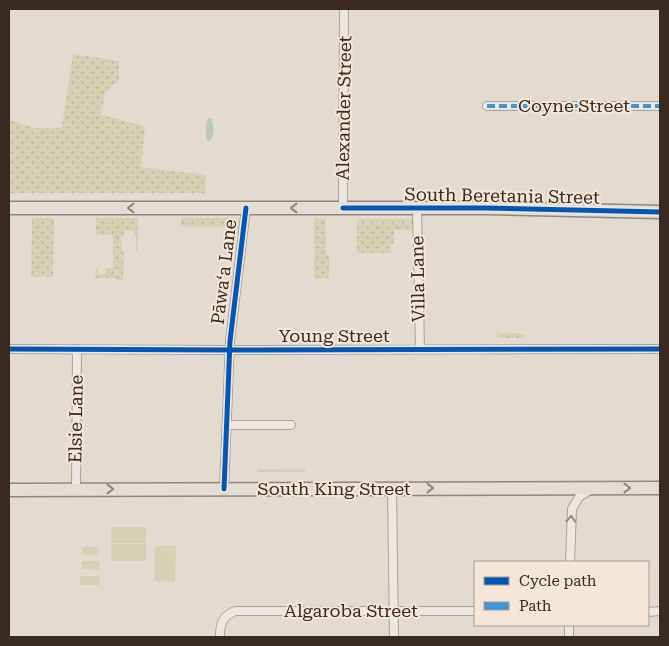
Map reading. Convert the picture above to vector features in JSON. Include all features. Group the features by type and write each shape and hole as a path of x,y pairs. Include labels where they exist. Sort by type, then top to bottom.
{"main road":[{"name":"South Beretania Street","path":"9,208 486,208 660,212"},
{"name":"South King Street","path":"9,490 660,488"}],"street":[{"name":"Alexander Street","path":"343,208 344,9"},
{"name":"Coyne Street","path":"487,106 660,106"},
{"name":"Pāwaʻa Lane","path":"224,489 230,350 246,208"},
{"name":"Villa Lane","path":"417,208 420,349"},
{"name":"Young Street","path":"9,349 660,349"},
{"name":"Elsie Lane","path":"76,490 77,349"},
{"path":"227,425 291,425"},
{"path":"392,488 394,637"},
{"path":"570,561 572,510 579,497 595,488"},
{"name":"Algaroba Street","path":"220,637 221,624 228,614 243,610 304,612 474,611"}],"shaded area":[{"path":"73,54 119,61 119,80 105,93 101,115 145,126 141,167 206,175 205,193 9,193 9,119 35,128 61,128"},
{"path":"208,118 211,118 213,127 213,135 210,141 207,141 206,135"},
{"path":"32,218 54,218 53,277 31,277"},
{"path":"96,218 138,218 137,252 134,231 124,231 124,236 121,237 122,252 124,252 123,280 95,278 96,268 98,268 99,274 106,274 106,268 113,268 113,235 96,235"},
{"path":"181,218 236,218 239,220 232,273 237,235 235,234 236,228 181,226"},
{"path":"314,218 326,219 326,254 329,254 329,278 314,278"},
{"path":"357,219 414,219 414,230 394,230 394,243 391,244 391,253 357,253"},
{"path":"497,330 498,334 520,333 525,335 525,338 499,338 497,336"},
{"path":"258,469 305,469 305,472 258,472"},
{"path":"111,527 146,527 146,543 111,543"},
{"path":"111,544 146,544 146,561 111,561"},
{"path":"155,546 176,546 175,582 154,581"},
{"path":"82,547 99,547 99,555 82,554"},
{"path":"82,561 100,561 99,570 81,569"},
{"path":"80,576 99,576 100,585 80,585"}],"marked path":[{"path":"487,106 660,106"}],"cycle path":[{"path":"224,489 230,341 246,208"},
{"path":"343,208 486,208 660,212"},
{"path":"9,349 660,349"}]}
